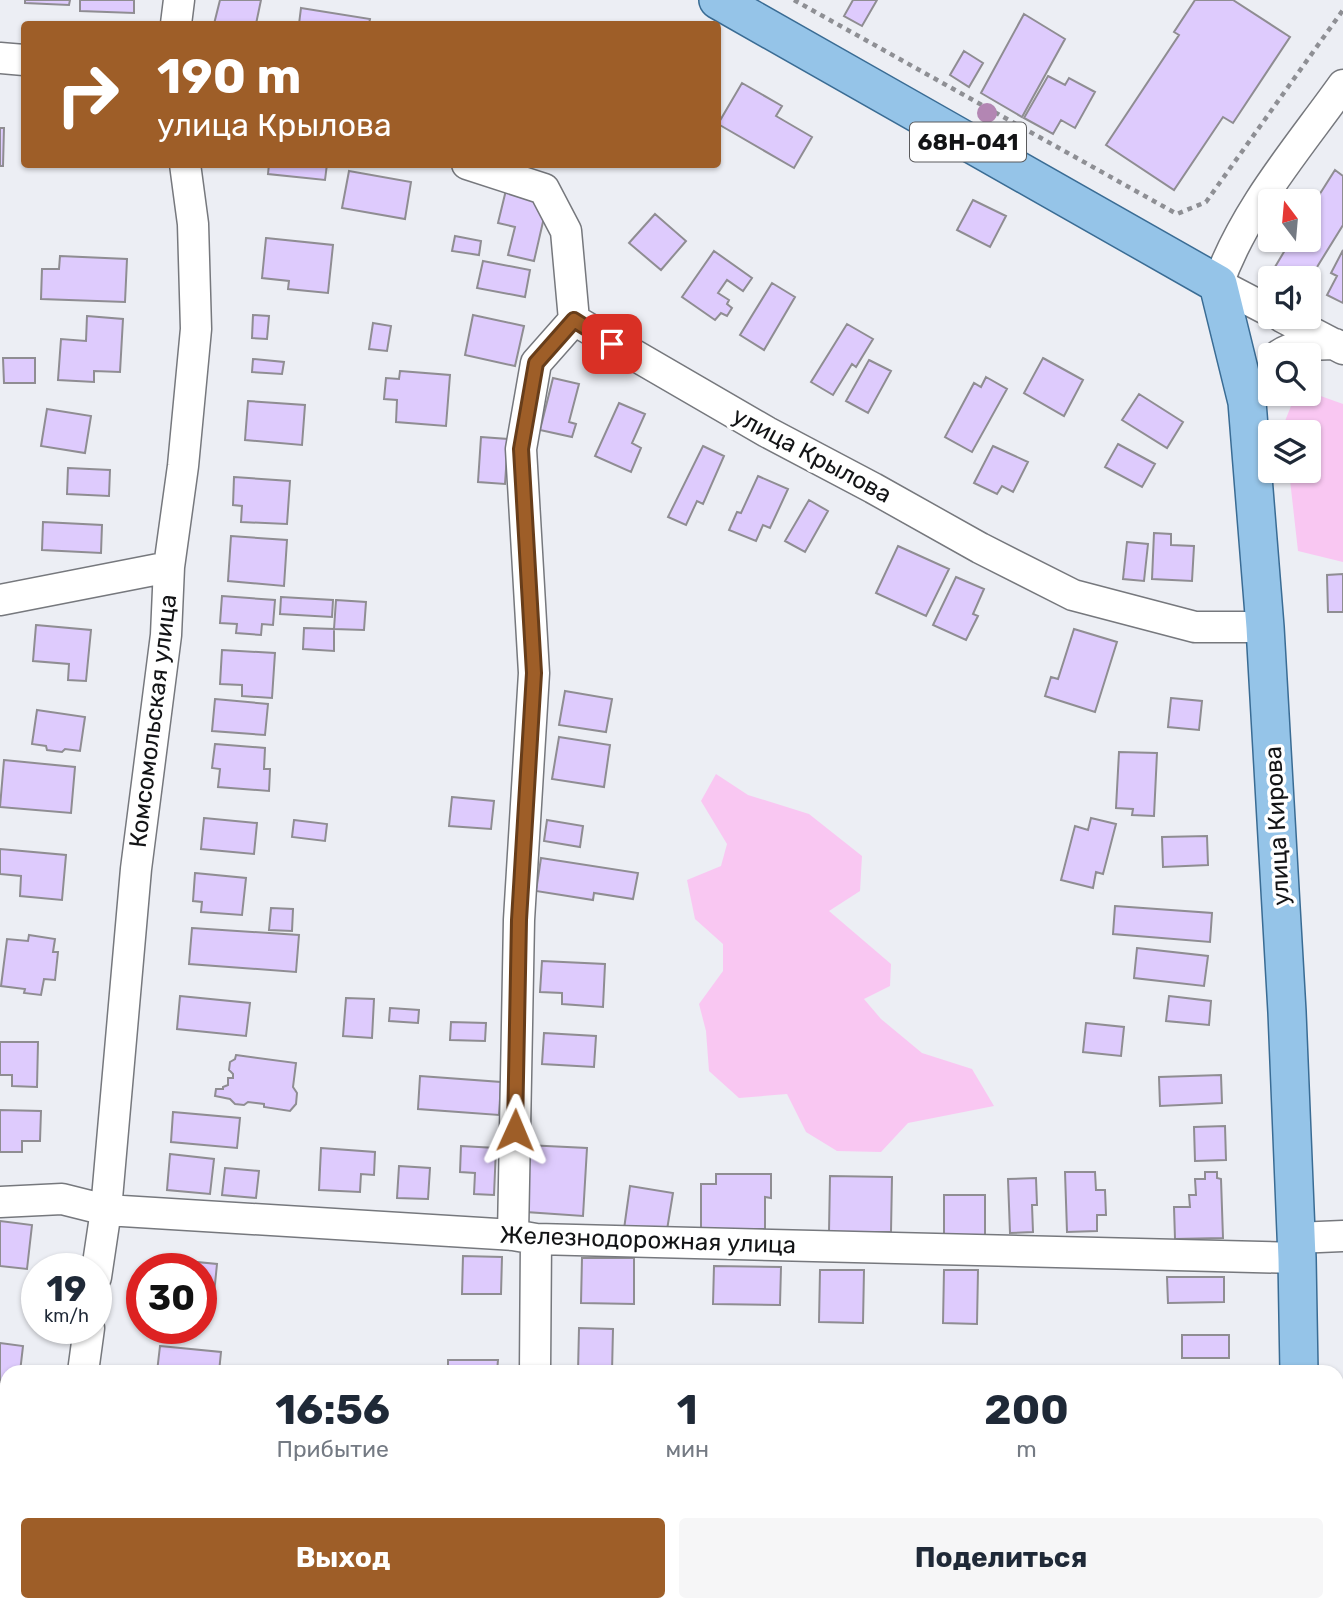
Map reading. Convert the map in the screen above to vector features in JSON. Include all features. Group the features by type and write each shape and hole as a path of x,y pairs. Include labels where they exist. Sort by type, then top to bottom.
{"main road":[{"name":"68Н-041","path":"718,0 1218,284"},
{"name":"улица Кирова","path":"1218,284 1247,402 1265,627 1278,832 1297,1248 1299,1365"}],"street":[{"path":"176,21 179,0"},
{"path":"0,58 21,60"},
{"path":"1258,305 1218,284 1227,258 1250,216 1343,85"},
{"name":"Комсомольская улица","path":"100,1253 106,1210 136,869 166,635 169,568 183,466 196,329 193,224 186,168"},
{"path":"479,168 544,189 566,230 574,320 536,363 521,449 534,673 519,920 525,1237 535,1365"},
{"name":"улица Крылова","path":"574,320 767,432 980,548 1073,595 1195,627 1265,627"},
{"path":"1306,329 1339,346"},
{"path":"1321,345 1339,346"},
{"path":"1247,402 1258,375"},
{"path":"0,600 169,568"},
{"name":"Железнодорожная улица","path":"0,1202 62,1199 106,1210 525,1237 1297,1248 1343,1236"},
{"path":"84,1365 87,1344"}],"path":[{"path":"794,0 1177,214 1206,202 1343,10"}],"shaded area":[{"path":"1321,396 1343,404 1343,562 1298,551 1290,483 1321,483 1321,420 1285,420 1291,406 1321,406"},
{"path":"716,774 748,795 809,814 862,856 860,891 829,911 891,964 890,986 864,999 881,1019 922,1053 972,1069 994,1106 908,1123 881,1152 837,1151 806,1132 787,1094 739,1098 709,1071 706,1031 699,1004 723,971 723,944 695,919 687,880 721,866 727,844 701,801"}],"building":[{"path":"25,0 70,0 69,5 25,3"},
{"path":"80,0 134,0 134,13 80,11"},
{"path":"220,0 261,0 257,21 215,21"},
{"path":"853,0 877,0 862,26 844,16"},
{"path":"1195,0 1233,0 1290,37 1233,123 1223,117 1174,190 1106,145 1179,35 1174,32"},
{"path":"301,8 370,19 370,21 299,21"},
{"path":"1024,14 1065,39 1022,117 981,93"},
{"path":"964,51 983,63 969,87 950,75"},
{"path":"1048,76 1065,85 1069,78 1095,92 1075,128 1061,120 1053,134 1024,118"},
{"path":"742,83 782,106 776,116 812,137 794,168 721,126 721,119"},
{"path":"0,128 4,128 3,166 0,166"},
{"path":"269,168 326,168 325,180 268,174"},
{"path":"1335,170 1343,176 1343,225 1318,266 1276,266 1284,252 1321,252 1321,192"},
{"path":"349,171 411,182 405,219 342,208"},
{"path":"506,190 548,200 534,261 508,255 515,227 498,223"},
{"path":"973,200 1006,216 990,247 957,230"},
{"path":"655,214 686,241 661,270 629,243"},
{"path":"455,236 481,241 479,255 452,251"},
{"path":"266,238 333,245 328,293 288,289 289,281 262,278"},
{"path":"1343,250 1343,303 1327,295 1337,276 1331,273"},
{"path":"714,251 752,278 743,291 727,280 718,293 729,300 727,304 732,308 727,316 721,313 715,320 682,297"},
{"path":"60,256 127,259 125,302 41,299 42,269 59,269"},
{"path":"483,261 530,270 525,297 477,288"},
{"path":"772,283 795,297 764,350 740,335"},
{"path":"253,315 269,316 267,339 252,338"},
{"path":"473,315 524,326 515,366 465,355"},
{"path":"87,316 123,319 120,372 94,371 94,382 58,380 61,339 86,341"},
{"path":"373,323 391,326 387,351 369,349"},
{"path":"847,324 873,339 856,367 852,364 833,395 811,382"},
{"path":"3,358 35,358 35,383 4,383"},
{"path":"1043,358 1083,380 1064,416 1024,393"},
{"path":"253,359 284,362 282,374 252,372"},
{"path":"869,360 891,371 868,413 846,401"},
{"path":"400,371 450,375 446,426 396,422 397,400 384,399 386,378 399,379"},
{"path":"986,377 1007,389 972,452 945,437 974,383 981,387"},
{"path":"553,378 579,384 569,422 576,424 572,437 540,430"},
{"path":"1139,394 1183,422 1167,448 1122,420"},
{"path":"248,401 305,405 302,445 245,440"},
{"path":"619,403 645,414 632,443 641,448 631,472 595,456"},
{"path":"47,409 91,416 85,453 41,446"},
{"path":"481,437 508,439 505,484 478,482"},
{"path":"1118,444 1155,464 1142,487 1105,467"},
{"path":"703,446 724,456 703,504 697,501 686,525 668,517"},
{"path":"993,446 1028,462 1013,492 1002,486 997,494 974,483"},
{"path":"68,468 110,470 109,496 67,494"},
{"path":"758,476 788,489 770,528 763,525 756,541 729,530 737,512 741,513"},
{"path":"234,477 290,481 287,524 241,522 242,506 233,505"},
{"path":"809,500 828,511 805,552 785,541"},
{"path":"43,522 102,525 101,553 42,550"},
{"path":"1154,533 1171,534 1171,545 1194,546 1192,581 1152,579"},
{"path":"231,536 287,540 284,586 228,581"},
{"path":"1127,542 1148,544 1144,581 1123,579"},
{"path":"898,546 949,569 926,616 876,593"},
{"path":"1343,574 1343,612 1328,612 1327,575"},
{"path":"956,577 984,589 973,614 978,616 966,640 933,625"},
{"path":"222,596 275,600 273,625 262,624 261,635 236,633 237,624 220,623"},
{"path":"281,597 333,600 332,617 280,614"},
{"path":"336,600 366,602 364,630 334,629"},
{"path":"36,625 91,630 86,681 68,680 69,664 33,661"},
{"path":"304,628 334,629 334,651 303,649"},
{"path":"1074,629 1117,642 1095,712 1045,696 1051,677 1058,679"},
{"path":"222,650 275,653 272,698 242,696 242,685 220,684"},
{"path":"565,691 612,699 606,732 559,725"},
{"path":"1171,698 1202,701 1199,730 1168,727"},
{"path":"215,699 268,704 265,735 212,731"},
{"path":"37,710 85,717 80,751 47,750 46,746 32,744"},
{"path":"559,737 610,745 604,787 552,779"},
{"path":"215,744 265,748 264,769 270,769 269,791 218,787 220,769 212,768"},
{"path":"1119,752 1157,753 1154,816 1132,815 1133,809 1116,808"},
{"path":"4,760 75,767 71,813 0,807"},
{"path":"452,797 494,801 491,829 449,826"},
{"path":"204,818 257,823 254,854 201,849"},
{"path":"1091,818 1116,824 1103,874 1096,872 1093,888 1061,880 1075,826 1088,830"},
{"path":"294,820 327,824 325,841 292,837"},
{"path":"547,820 583,826 580,847 544,841"},
{"path":"1207,836 1208,865 1163,867 1162,837"},
{"path":"0,849 66,855 62,900 20,896 21,876 0,874"},
{"path":"541,858 638,873 633,899 594,893 593,900 536,891"},
{"path":"195,873 246,878 242,915 201,912 202,902 193,901"},
{"path":"1115,906 1212,913 1210,942 1113,934"},
{"path":"271,908 293,909 292,931 269,930"},
{"path":"192,928 299,935 296,972 189,964"},
{"path":"29,935 55,939 53,952 58,952 55,980 44,979 41,995 24,993 25,989 1,986 7,939 28,941"},
{"path":"1137,948 1208,956 1204,986 1134,978"},
{"path":"542,961 605,964 603,1007 562,1004 562,993 540,992"},
{"path":"180,996 250,1003 246,1036 177,1029"},
{"path":"1169,996 1211,1001 1209,1025 1166,1021"},
{"path":"346,998 374,999 372,1038 343,1036"},
{"path":"390,1008 419,1010 418,1023 389,1021"},
{"path":"451,1022 486,1023 485,1041 450,1040"},
{"path":"1086,1023 1124,1027 1121,1056 1083,1052"},
{"path":"544,1033 596,1036 594,1067 542,1064"},
{"path":"0,1042 38,1042 37,1087 12,1086 12,1075 0,1075"},
{"path":"236,1055 296,1063 293,1087 297,1093 296,1104 290,1111 264,1107 264,1104 235,1104 230,1099 215,1096 216,1089 223,1089 228,1085 228,1078 233,1078 229,1070 230,1062"},
{"path":"1221,1075 1222,1103 1160,1106 1159,1077"},
{"path":"420,1076 501,1082 499,1115 418,1109"},
{"path":"0,1110 41,1111 40,1141 22,1141 22,1152 0,1152"},
{"path":"173,1112 240,1118 237,1148 171,1142"},
{"path":"1225,1126 1226,1160 1195,1161 1194,1127"},
{"path":"526,1145 587,1148 583,1216 526,1212"},
{"path":"461,1146 496,1148 494,1195 474,1194 475,1173 460,1172"},
{"path":"321,1148 375,1152 374,1175 361,1174 360,1192 319,1190"},
{"path":"170,1154 214,1159 210,1194 167,1190"},
{"path":"399,1166 430,1168 428,1199 397,1198"},
{"path":"225,1168 259,1171 256,1198 222,1195"},
{"path":"1065,1172 1095,1172 1096,1190 1105,1190 1106,1215 1097,1215 1097,1231 1067,1232"},
{"path":"1205,1172 1217,1172 1217,1178 1221,1179 1223,1238 1175,1239 1174,1207 1190,1207 1189,1195 1196,1195 1195,1179 1205,1179"},
{"path":"716,1174 771,1174 771,1198 765,1197 765,1229 701,1229 701,1184 716,1184"},
{"path":"830,1176 892,1177 891,1232 829,1232"},
{"path":"1036,1178 1037,1205 1032,1205 1033,1232 1010,1233 1008,1179"},
{"path":"630,1186 673,1193 666,1236 624,1229"},
{"path":"944,1195 985,1195 985,1236 944,1236"},
{"path":"0,1221 32,1225 29,1253 21,1253 21,1268 0,1266"},
{"path":"463,1256 502,1257 501,1294 462,1294"},
{"path":"582,1258 634,1258 634,1304 581,1303"},
{"path":"714,1266 781,1267 780,1305 713,1304"},
{"path":"820,1270 864,1270 863,1323 819,1322"},
{"path":"944,1270 978,1270 977,1324 943,1323"},
{"path":"1167,1277 1224,1277 1224,1302 1168,1303"},
{"path":"579,1328 613,1329 612,1365 578,1365"},
{"path":"1182,1335 1229,1335 1229,1358 1182,1358"},
{"path":"0,1343 23,1346 21,1365 0,1365"},
{"path":"160,1346 221,1352 220,1365 158,1365"},
{"path":"448,1360 498,1360 498,1365 448,1365"}],"route":[{"path":"515,1130 519,920 534,673 521,449 536,363 574,320 612,344"}]}
